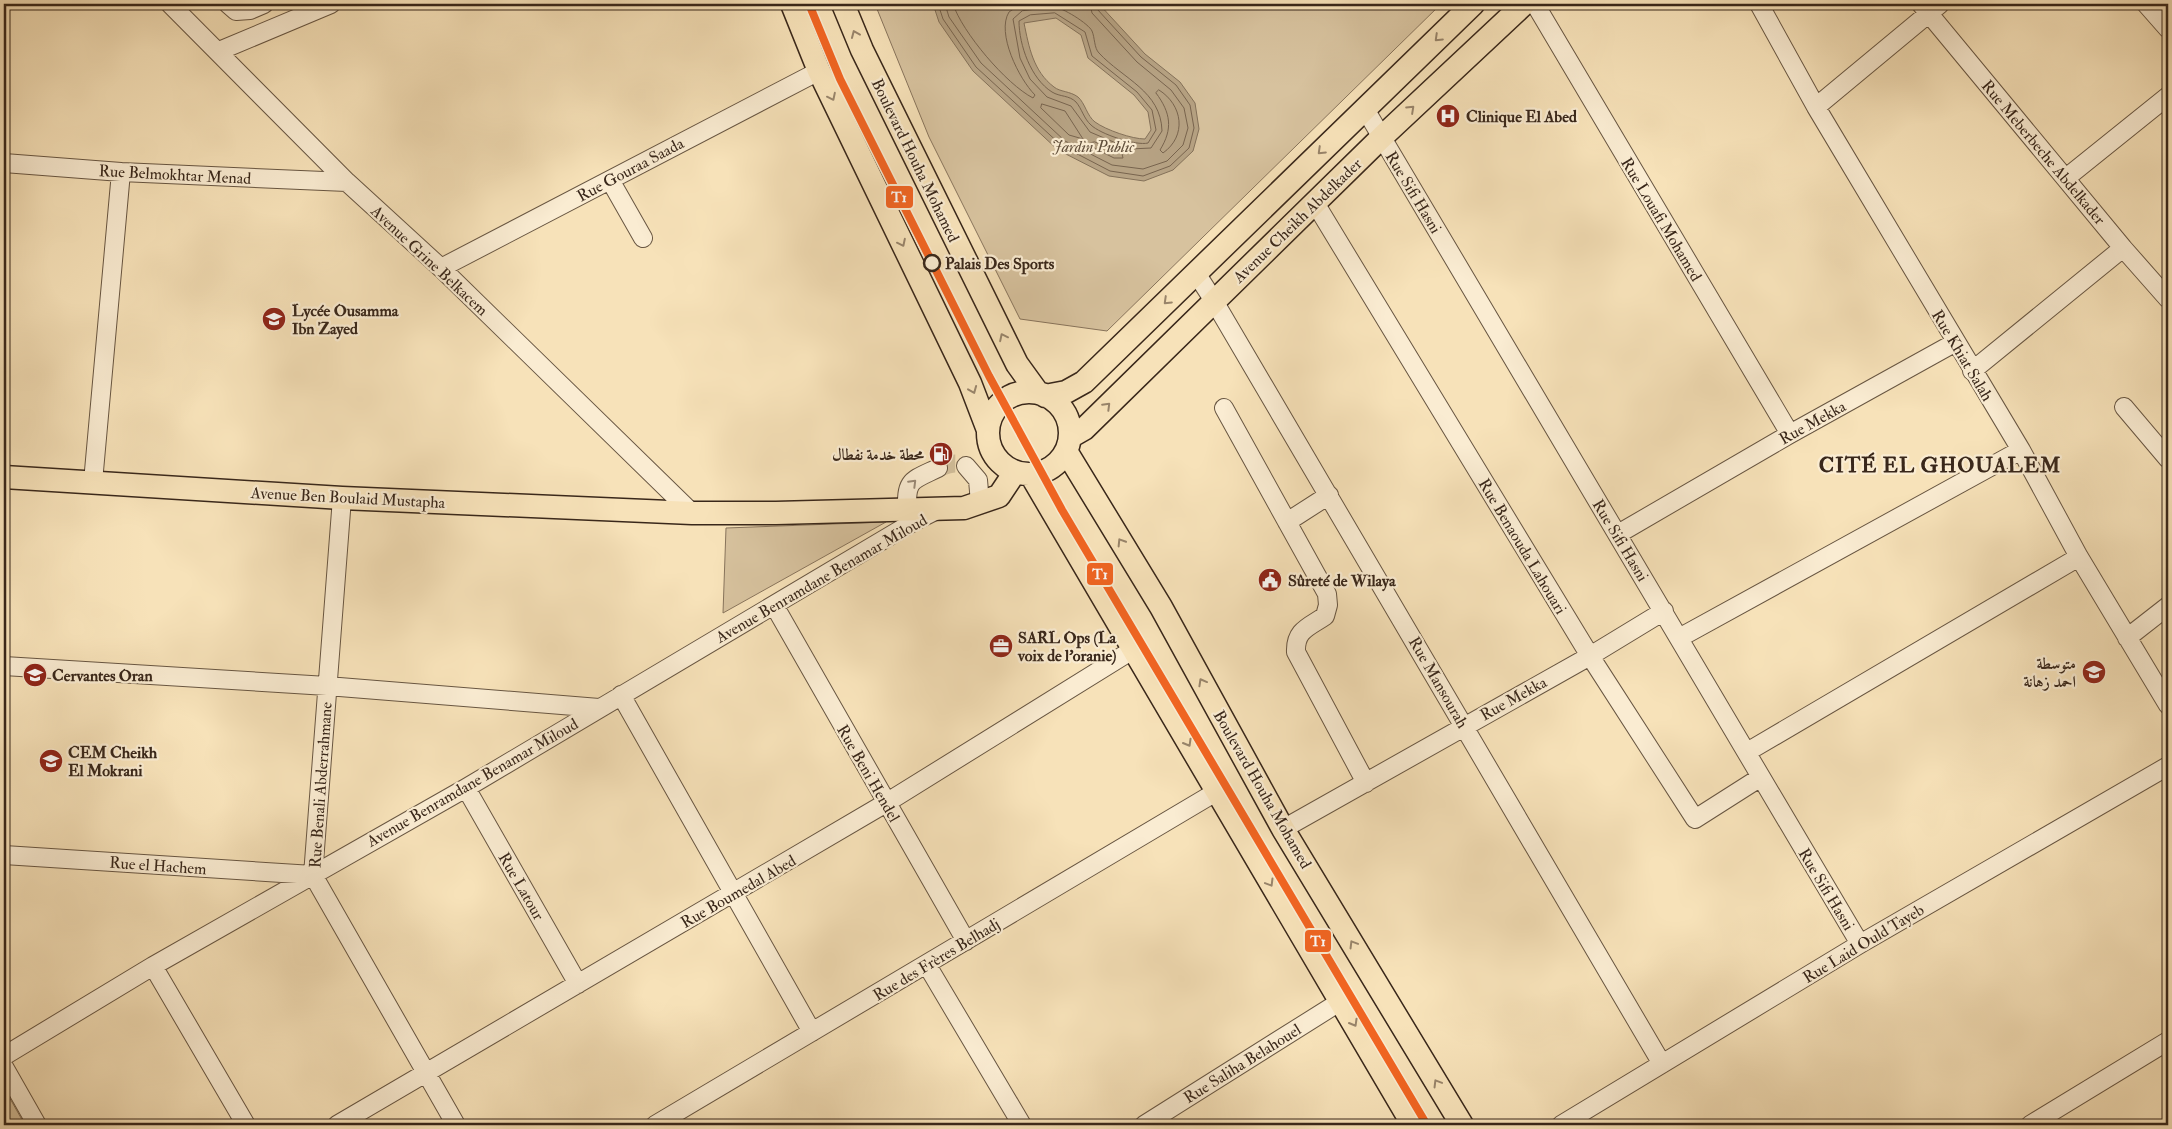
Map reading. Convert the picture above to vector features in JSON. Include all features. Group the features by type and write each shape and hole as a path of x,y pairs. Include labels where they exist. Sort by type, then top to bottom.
{"main road":[{"path":"792,4 819,71 970,383 988,430 993,453 998,461 1023,473 1134,649 1216,792 1413,1125"},
{"name":"Boulevard Houha Mohamed","path":"843,4 862,50 1012,355 1041,394"},
{"name":"Avenue Cheikh Abdelkader","path":"1041,394 1066,392 1084,382 1472,4"},
{"name":"Avenue Cheikh Abdelkader","path":"1068,444 1382,137 1524,4"},
{"path":"988,430 994,412 1003,402 1020,393 1041,394 1056,402 1064,412 1069,424 1068,444 1053,467 1023,473"},
{"name":"Boulevard Houha Mohamed","path":"1068,444 1283,829 1462,1125"},
{"name":"Avenue Ben Boulaid Mustapha","path":"4,477 342,498 692,513 964,508 1002,493 1023,473"}],"street":[{"name":"Avenue Grine Belkacem","path":"170,4 220,52 347,182 441,268 692,513"},
{"path":"228,4 236,11 250,10 264,4"},
{"path":"220,52 331,4"},
{"name":"Rue Louafi Mohamed","path":"1535,4 1790,434"},
{"name":"Rue Khiat Salah","path":"1758,4 1816,107 1972,371 2021,450 2079,557 2168,705"},
{"path":"2146,4 2168,29"},
{"path":"1816,107 1930,7"},
{"name":"Rue Meberbeche Abdelkader","path":"1930,7 2066,178 2168,299"},
{"name":"Rue Gouraa Saada","path":"441,268 819,71"},
{"path":"2066,178 2168,96"},
{"name":"Rue Sifi Hasni","path":"1365,109 1860,944"},
{"name":"Rue Belmokhtar Menad","path":"4,163 121,172 347,182"},
{"path":"93,482 121,172"},
{"path":"610,180 643,238"},
{"name":"Rue Benaouda Lahouari","path":"1315,203 1590,656 1694,819 1761,777"},
{"path":"1972,371 2124,248"},
{"name":"Rue Mansourah","path":"1196,273 1329,495 1662,1064"},
{"name":"Rue Mekka","path":"1618,534 1790,434 1956,342"},
{"path":"2124,407 2168,459"},
{"path":"1224,408 1327,594 1328,605 1325,616 1300,633 1295,640 1296,652 1366,783"},
{"path":"1679,638 2021,450"},
{"path":"966,466 978,480 980,503"},
{"path":"907,510 907,489 911,483 938,468"},
{"path":"1287,522 1329,495"},
{"name":"Rue Benali Abderrahmane","path":"342,498 313,875 456,1125"},
{"name":"Avenue Benramdane Benamar Miloud","path":"4,1056 153,966 466,788 915,521 940,509"},
{"path":"1747,752 2079,557"},
{"name":"Rue Beni Hendel","path":"774,605 966,941"},
{"path":"2127,638 2168,606"},
{"name":"Rue Mekka","path":"1283,829 1464,725 1590,656 1664,611"},
{"name":"Rue Boumedal Abed","path":"337,1125 886,803 1134,649"},
{"path":"4,666 327,686 599,708"},
{"path":"621,695 732,894 812,1032"},
{"name":"Rue Laid Ould Tayeb","path":"1561,1125 1860,944 2168,766"},
{"name":"Rue Latour","path":"466,788 578,984"},
{"name":"Rue des Frères Belhadj","path":"655,1125 926,966 1216,792"},
{"name":"Rue el Hachem","path":"4,855 313,875"},
{"path":"153,966 246,1125"},
{"path":"926,966 1022,1125"},
{"name":"Rue Saliha Belahouel","path":"1144,1125 1341,1001"},
{"path":"2030,1125 2168,1040"},
{"path":"4,1067 36,1125"}],"green space":[{"name":"Jardin Public","path":"875,4 1441,4 1107,331 1020,319 929,137"},
{"path":"886,522 723,613 726,528"},
{"path":"4,1088 25,1125 4,1125"}],"water":[{"path":"933,4 1099,4 1145,54 1180,82 1195,103 1199,129 1193,151 1173,170 1144,181 1109,176 1058,150 973,71 939,22","holes":["1056,18 1081,35 1088,58 1134,95 1148,112 1151,130 1145,139 1126,136 1100,125 1092,119 1078,97 1056,89 1047,81 1033,58 1024,23"]}],"tunnel":[{"path":"938,468 955,463 966,466"}],"transit line":[{"name":"T1","path":"809,4 840,79 989,376 1062,510 1427,1125"}],"place":[{"name":"Clinique El Abed","path":"1448,116"},
{"name":"Palais Des Sports","path":"932,263"},
{"name":"Lycée Ousamma Ibn Zayed","path":"274,319"},
{"name":"محطة خدمة نفطال","path":"941,454"},
{"name":"Sûreté de Wilaya","path":"1270,580"},
{"name":"SARL Ops (La voix de l'oranie)","path":"1001,646"},
{"name":"متوسطة احمد زهانة","path":"2094,672"},
{"name":"Cervantes Oran","path":"35,675"},
{"name":"CEM Cheikh El Mokrani","path":"51,761"}],"district":[{"name":"CITÉ EL GHOUALEM","path":"1940,465"}]}
